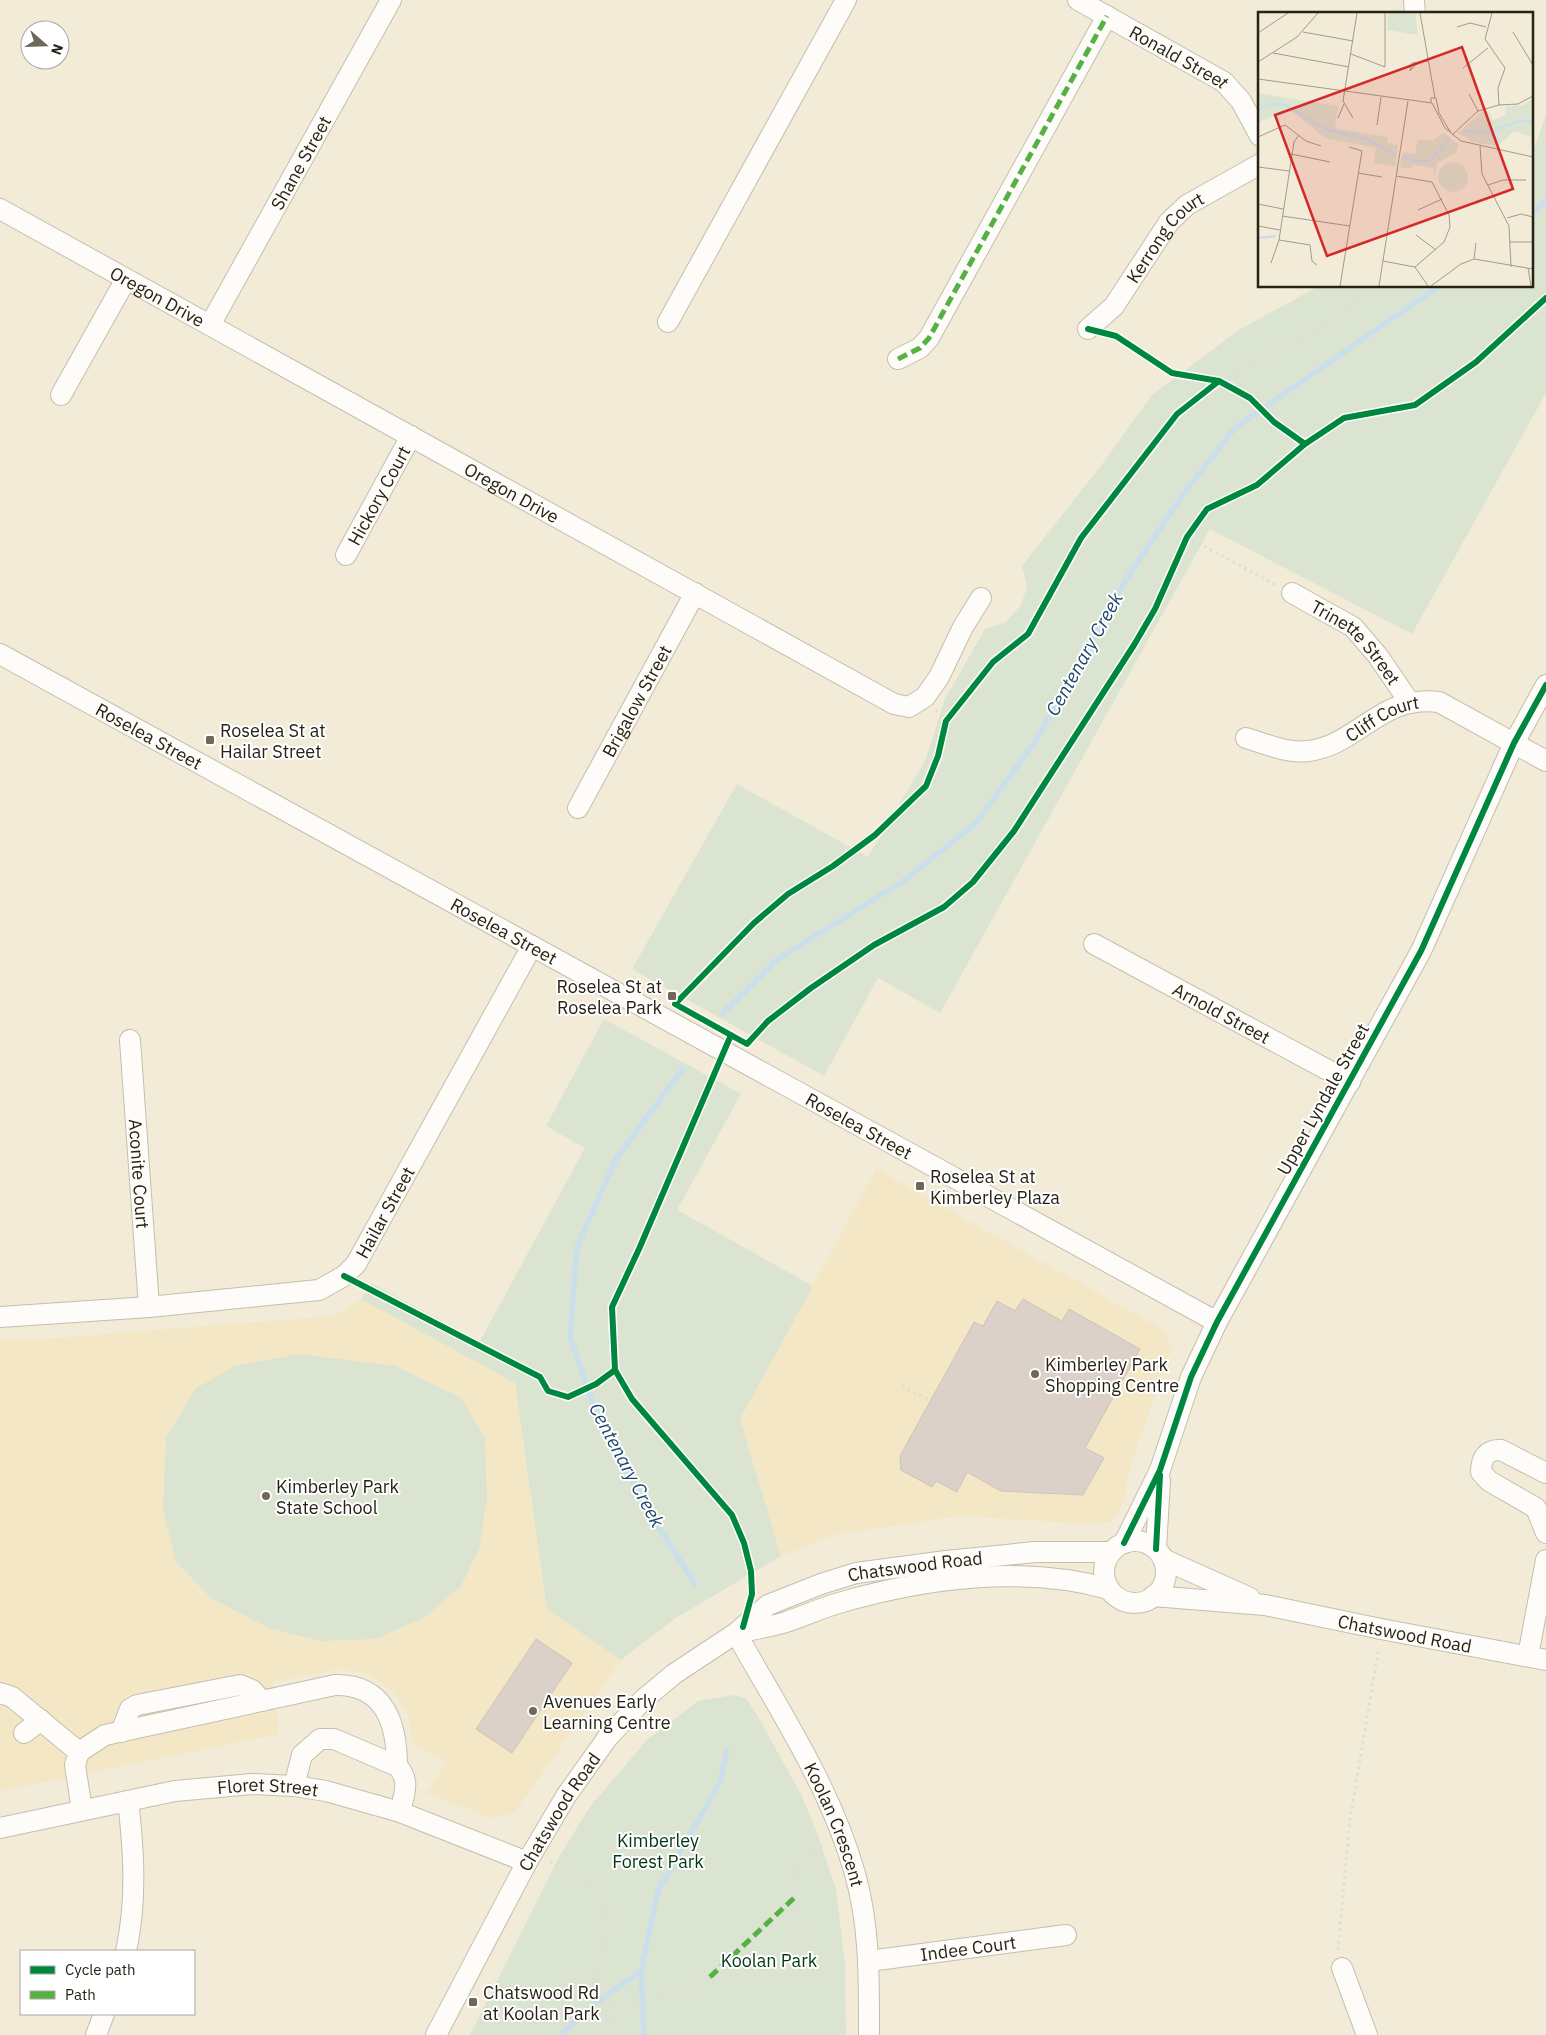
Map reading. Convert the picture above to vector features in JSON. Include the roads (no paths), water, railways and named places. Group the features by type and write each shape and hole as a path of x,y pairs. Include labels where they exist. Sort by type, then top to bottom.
{"street":[{"name":"Shane Street","path":"210,325 391,0"},
{"path":"668,322 846,0"},
{"name":"Ronald Street","path":"1078,0 1224,82 1241,101 1258,132"},
{"path":"898,359 920,348 929,338 1107,16"},
{"name":"Kerrong Court","path":"1088,329 1114,306 1169,222 1187,205 1258,165"},
{"name":"Oregon Drive","path":"0,209 894,704 909,707 925,697 940,677 963,627 981,598"},
{"path":"62,395 126,279"},
{"name":"Hickory Court","path":"346,555 411,436"},
{"name":"Brigalow Street","path":"578,808 695,593"},
{"name":"Trinette Street","path":"1292,593 1353,627 1378,656 1410,703"},
{"name":"Roselea Street","path":"0,654 1217,1322"},
{"name":"Upper Lyndale Street","path":"1117,1547 1160,1470 1191,1377 1217,1322 1421,951 1514,743 1546,685"},
{"name":"Cliff Court","path":"1246,738 1284,750 1309,751 1339,742 1381,713 1424,700 1439,702 1514,743"},
{"path":"1514,743 1546,761"},
{"name":"Arnold Street","path":"1094,944 1350,1082"},
{"name":"Hailar Street","path":"0,1317 149,1307 319,1290 344,1276 356,1264 532,946"},
{"name":"Aconite Court","path":"130,1040 149,1307"},
{"path":"1546,1473 1501,1450 1493,1449 1484,1456 1481,1464 1481,1472 1489,1480 1536,1508 1546,1533"},
{"name":"Upper Lyndale Street","path":"1159,1554 1160,1470"},
{"path":"1140,1541 1159,1554 1166,1569 1164,1580 1153,1596 1134,1602 1116,1596 1110,1589 1104,1570 1117,1547 1140,1541"},
{"name":"Chatswood Road","path":"436,2035 528,1862 566,1796 613,1732 644,1699 674,1674 736,1634 768,1605 821,1584 856,1573 1035,1552 1117,1547"},
{"name":"Chatswood Road","path":"1159,1554 1265,1605"},
{"path":"1537,1658 1546,1560"},
{"path":"873,1595 877,1570"},
{"path":"856,1573 873,1595"},
{"name":"Chatswood Road","path":"736,1634 784,1622 838,1603 941,1582 1004,1576 1068,1579 1110,1589"},
{"name":"Chatswood Road","path":"1153,1596 1265,1605 1537,1658"},
{"name":"Koolan Crescent","path":"736,1634 817,1779 844,1841 855,1874 869,1961 869,2035"},
{"path":"82,1810 75,1765 79,1752 106,1735 335,1685 349,1685 362,1689 385,1708 391,1720 397,1766 407,1780 400,1812"},
{"path":"0,1693 12,1697 79,1752"},
{"path":"24,1733 41,1720"},
{"path":"294,1786 302,1755 320,1739 334,1739 397,1766"},
{"name":"Floret Street","path":"0,1828 175,1791 213,1786 252,1784 294,1786 326,1791 400,1812 528,1862"},
{"path":"126,1950 132,1922 135,1877 128,1801"},
{"name":"Indee Court","path":"869,1961 1066,1935"},
{"path":"1342,1968 1367,2035"},
{"path":"96,2035 104,2015"}],"waterway":[{"name":"Centenary Creek","path":"1534,213 1546,200"},
{"name":"Centenary Creek","path":"722,1014 778,959 902,882 976,823 1036,740 1127,578 1184,493 1235,428 1436,288"},
{"name":"Centenary Creek","path":"682,1070 616,1159 577,1247 570,1337 595,1410 648,1510 695,1584"},
{"name":"Centenary Creek","path":"644,2035 641,1971 658,1891 720,1782 727,1751"},
{"path":"560,2035 595,2004 641,1971"}],"place":[{"name":"Roselea St at Hailar Street","path":"210,740"},
{"name":"Roselea St at Roselea Park","path":"672,996"},
{"name":"Roselea St at Kimberley Plaza","path":"920,1186"},
{"name":"Kimberley Park Shopping Centre","path":"1035,1374"},
{"name":"Kimberley Park State School","path":"266,1496"},
{"name":"Avenues Early Learning Centre","path":"533,1711"},
{"name":"Chatswood Rd at Koolan Park","path":"473,2002"}],"park label":[{"name":"Kimberley Forest Park","path":"658,1850"},
{"name":"Koolan Park","path":"769,1960"}]}
